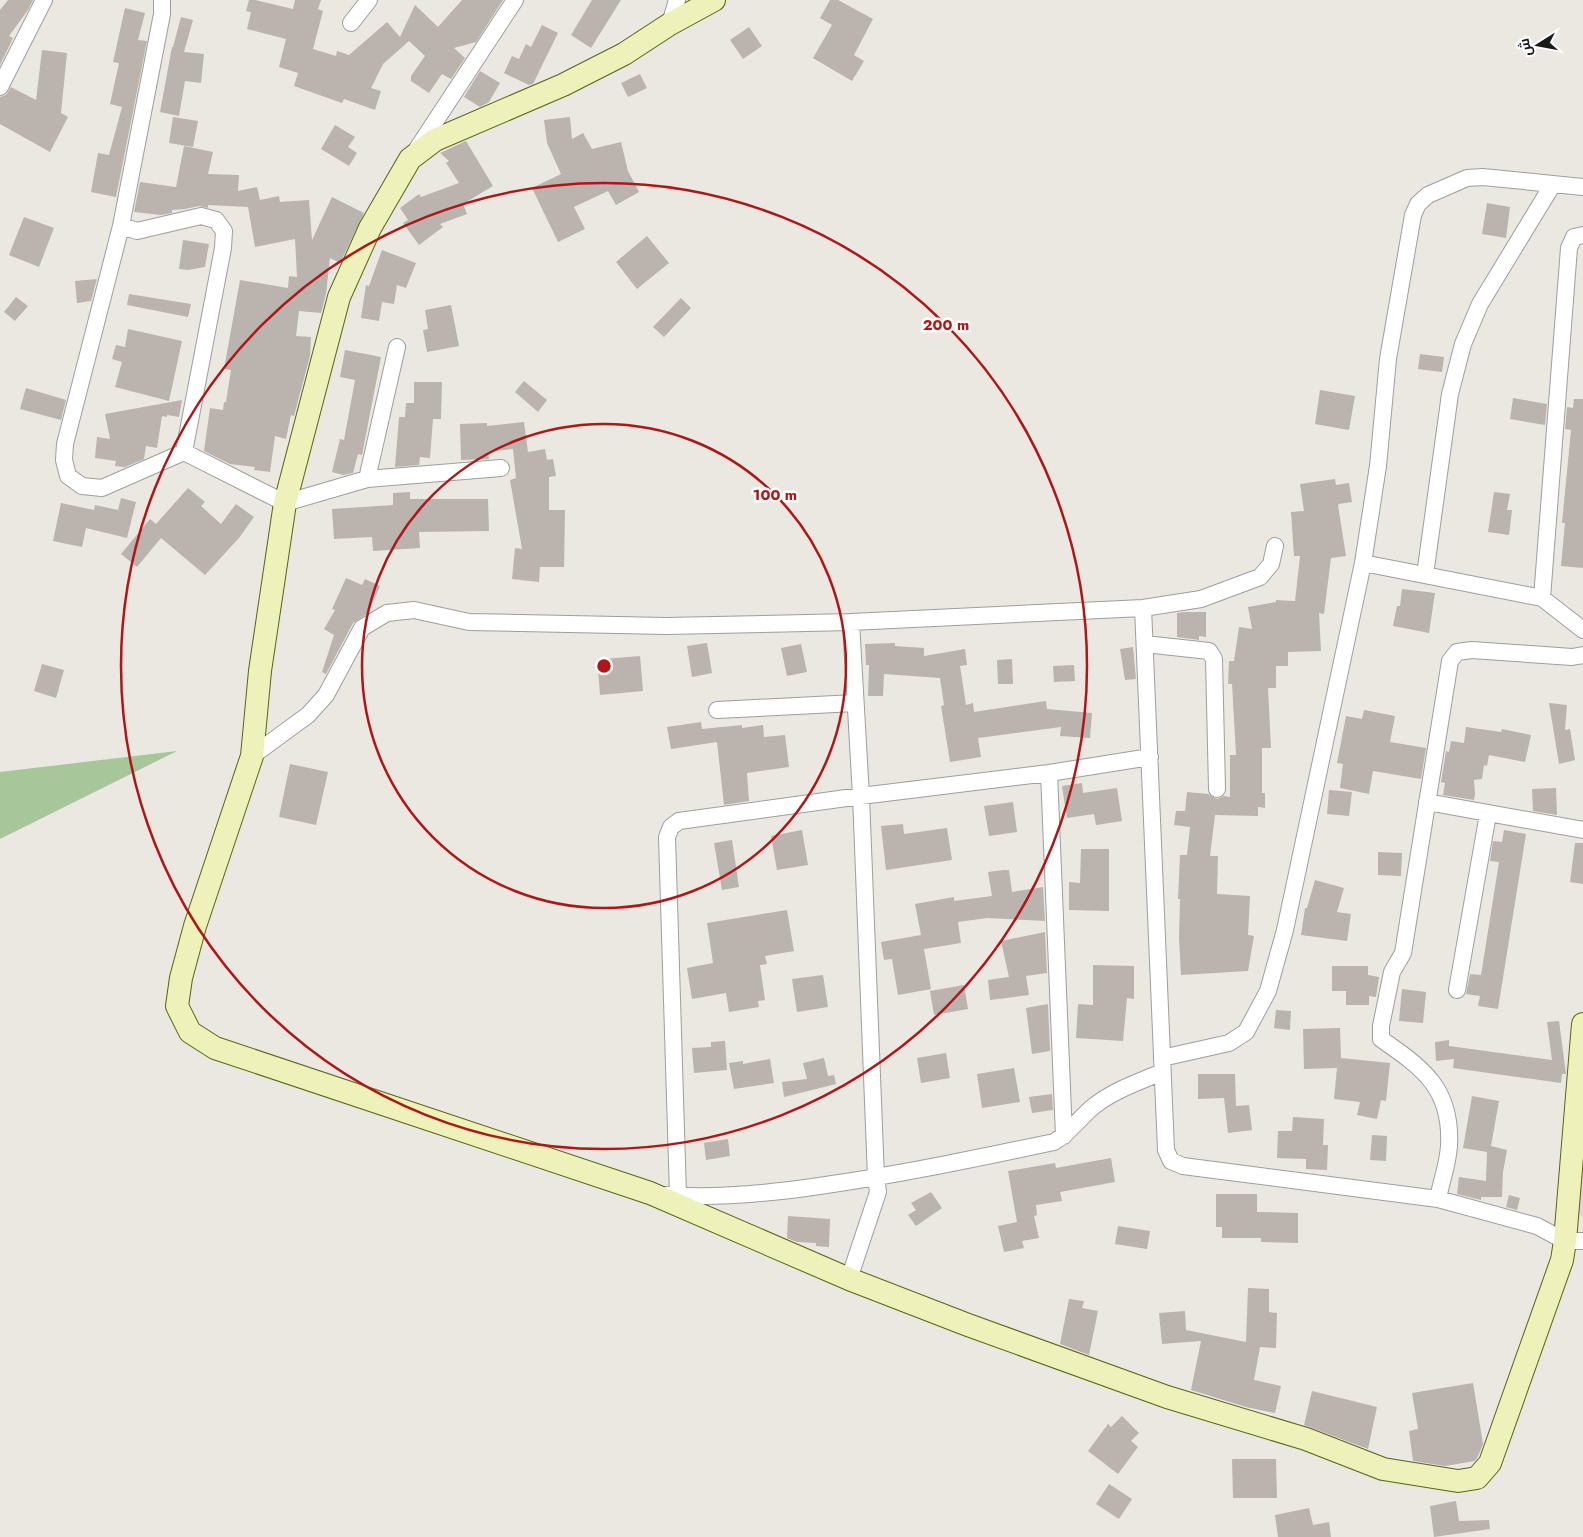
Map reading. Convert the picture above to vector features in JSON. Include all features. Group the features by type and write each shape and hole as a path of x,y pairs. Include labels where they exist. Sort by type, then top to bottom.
{"street":[{"path":"0,86 44,0"},
{"path":"162,0 162,14 121,226 65,444 64,460 68,476 82,486 102,488 184,452"},
{"path":"351,23 369,0"},
{"path":"515,0 410,160 370,228 339,297 286,503 260,672 252,756 194,926 181,978 177,1006 190,1032 215,1048 650,1193 850,1279 1166,1398 1306,1439 1383,1469 1458,1481 1477,1478 1490,1464 1562,1260 1574,1241 1583,1024"},
{"path":"670,24 677,0"},
{"path":"410,160 435,140 563,86 624,54 670,24 714,0"},
{"path":"650,1193 734,1196 791,1190 876,1178 1054,1142 1064,1136 1092,1107 1113,1092 1162,1065 1228,1044 1246,1032 1268,992 1285,930 1363,563 1378,466 1388,359 1413,215 1418,204 1428,195 1467,178 1483,176 1583,187"},
{"path":"1425,575 1450,394 1463,344 1480,304 1553,184"},
{"path":"121,226 137,231 201,216 216,220 224,231 223,248 184,452"},
{"path":"1542,598 1569,248 1574,237 1583,235"},
{"path":"367,479 397,347"},
{"path":"184,452 286,503 367,479 501,468"},
{"path":"252,756 308,715 326,695 362,628 387,612 414,610 469,622 666,626 851,622 1143,608 1201,599 1260,576 1270,564 1275,546"},
{"path":"1363,563 1542,598 1583,630"},
{"path":"1143,608 1166,1150 1171,1162 1183,1166 1438,1199 1537,1226 1574,1241"},
{"path":"850,1279 878,1192 861,796 851,622"},
{"path":"1145,644 1208,651 1214,658 1217,789"},
{"path":"1438,1199 1449,1148 1449,1120 1434,1082 1413,1061 1381,1039 1381,1026 1392,972 1403,953 1450,661 1457,652 1472,650 1572,657 1583,655"},
{"path":"717,710 855,703"},
{"path":"678,1195 667,837 671,827 679,821 1049,773 1150,757"},
{"path":"1049,773 1064,1136"},
{"path":"1427,802 1583,830"},
{"path":"1457,990 1488,814"}],"shaded area":[{"path":"1583,1122 1583,1217 1575,1212"}],"green space":[{"path":"177,751 0,839 0,772"}],"building":[{"path":"8,0 33,0 9,36 13,38 0,65 0,10"},
{"path":"249,0 293,9 295,0 321,0 318,9 323,11 313,49 336,56 337,51 349,55 387,22 400,37 415,5 438,27 462,0 503,0 476,42 454,48 465,58 451,79 442,74 429,93 411,81 411,76 425,56 409,41 383,64 371,88 381,91 375,110 344,99 342,103 294,86 298,73 279,67 286,39 247,29 251,12 246,11"},
{"path":"592,0 621,0 591,48 571,35"},
{"path":"830,0 838,0 873,19 854,55 864,61 852,81 813,58 832,25 820,18"},
{"path":"125,8 145,13 138,40 147,41 116,197 91,192 98,153 109,155 122,107 110,104 119,63 113,62"},
{"path":"181,17 193,20 184,52 204,54 201,83 185,81 179,116 160,112 172,47"},
{"path":"542,25 558,33 533,84 529,85 504,73 512,56 519,59 526,44 531,47"},
{"path":"749,27 762,46 743,59 730,40"},
{"path":"42,50 67,53 61,113 68,117 50,152 0,124 0,97 6,95 11,87 36,100"},
{"path":"480,71 500,83 489,102 480,107 464,97"},
{"path":"640,74 647,88 628,97 621,83"},
{"path":"173,117 198,121 193,147 169,143"},
{"path":"570,117 572,139 583,133 592,149 621,142 628,171 639,192 616,205 608,191 574,207 585,229 558,242 532,188 561,174 547,143 544,120"},
{"path":"335,125 355,137 348,147 357,153 349,166 321,149"},
{"path":"466,141 493,186 463,204 467,214 440,224 443,227 419,245 403,223 408,220 400,208 419,194 421,197 459,183 446,163 449,161 440,153"},
{"path":"184,146 213,152 208,174 239,175 238,191 257,187 260,200 279,196 280,202 309,200 312,240 332,197 364,213 340,263 330,258 326,294 321,313 299,311 296,336 311,337 310,356 294,416 291,415 286,439 275,436 270,472 254,470 255,467 230,464 204,451 210,408 223,410 224,402 226,402 231,370 224,369 240,280 288,288 289,276 297,277 295,239 255,247 248,207 208,205 208,208 199,206 172,210 172,213 161,215 134,212 140,182 176,187"},
{"path":"1487,203 1510,207 1506,238 1482,234"},
{"path":"24,217 54,228 39,267 9,255"},
{"path":"647,236 669,263 637,289 616,262"},
{"path":"183,240 209,244 205,267 188,270 179,269"},
{"path":"382,250 416,263 406,288 397,285 394,304 382,302 379,321 361,318 366,285 369,286"},
{"path":"97,279 91,301 77,303 75,281"},
{"path":"129,294 191,304 188,317 127,305"},
{"path":"16,297 28,306 15,321 4,312"},
{"path":"681,298 691,308 664,337 653,327"},
{"path":"451,305 459,346 427,352 423,330 428,329 425,310"},
{"path":"128,329 182,341 169,401 115,387 122,362 112,359 116,345 125,347"},
{"path":"345,350 381,357 362,455 358,454 353,473 343,475 332,472 340,439 344,440 355,380 340,377"},
{"path":"1420,354 1444,357 1442,372 1418,369"},
{"path":"524,381 547,400 538,412 515,392"},
{"path":"414,382 442,382 441,419 433,419 430,458 420,457 419,465 395,467 399,417 405,417 406,403 414,403"},
{"path":"26,388 66,400 61,420 20,409"},
{"path":"1320,390 1355,396 1349,430 1315,424"},
{"path":"1513,398 1547,404 1545,425 1510,419"},
{"path":"1574,399 1583,399 1583,568 1561,566 1565,523 1562,523 1571,430 1565,429 1567,407 1573,408"},
{"path":"182,400 179,417 162,416 157,448 146,446 144,459 125,467 115,466 116,461 95,458 97,437 110,439 105,414"},
{"path":"524,422 528,452 545,449 547,460 553,459 556,476 549,477 549,510 565,510 564,567 540,567 539,582 512,579 515,548 522,549 510,480 516,478 513,449 488,452 489,459 461,460 460,424 487,423 487,426"},
{"path":"1335,479 1336,485 1349,483 1352,502 1338,505 1346,556 1331,558 1324,614 1319,613 1321,651 1288,652 1288,666 1276,666 1276,688 1268,688 1271,748 1262,748 1262,793 1265,793 1265,808 1258,807 1258,816 1215,815 1210,856 1218,856 1217,894 1250,896 1248,935 1254,936 1248,971 1181,975 1179,938 1180,899 1178,899 1180,855 1187,855 1190,827 1174,825 1176,811 1185,811 1187,792 1208,794 1217,799 1224,796 1230,797 1230,755 1236,755 1232,684 1228,684 1229,661 1234,661 1239,627 1252,629 1248,607 1276,602 1276,600 1295,601 1300,556 1294,556 1291,512 1304,511 1300,484"},
{"path":"188,488 205,502 201,506 221,524 236,504 254,517 239,538 205,575 161,538 137,567 121,554 150,519 156,524"},
{"path":"410,492 410,499 488,499 489,531 419,532 420,548 373,551 372,537 334,539 332,509 393,505 393,493"},
{"path":"1494,492 1510,494 1507,510 1512,510 1509,535 1488,532"},
{"path":"121,498 136,502 127,538 86,528 82,547 53,541 61,503 94,510 95,505 118,510"},
{"path":"346,578 362,585 365,579 380,586 368,613 353,623 326,674 322,672 334,635 324,629 335,610 332,609"},
{"path":"1402,589 1435,593 1429,633 1393,626 1397,606 1400,606"},
{"path":"1206,612 1206,637 1199,636 1199,640 1177,637 1177,613"},
{"path":"707,643 712,673 692,677 687,646"},
{"path":"895,643 895,646 924,648 924,656 965,649 967,665 960,666 966,705 973,703 974,712 1046,701 1047,709 1092,713 1090,738 1060,736 1061,727 978,738 981,757 950,762 941,706 944,705 940,678 884,674 883,696 868,696 869,665 866,665 865,644"},
{"path":"801,644 807,672 787,676 781,648"},
{"path":"1133,647 1136,679 1125,680 1120,649"},
{"path":"640,656 643,691 600,695 598,668 604,667 604,659"},
{"path":"1012,659 1013,684 998,684 997,660"},
{"path":"42,664 64,670 56,698 34,691"},
{"path":"1074,665 1075,681 1054,682 1053,666"},
{"path":"1549,703 1567,705 1565,730 1570,729 1575,760 1559,764"},
{"path":"1364,710 1395,716 1390,742 1426,748 1421,779 1373,771 1369,794 1340,788 1343,764 1337,763 1346,716 1362,719"},
{"path":"701,722 702,729 742,725 742,728 763,725 764,737 785,735 789,767 747,773 749,801 724,805 717,742 671,749 667,727"},
{"path":"1466,727 1501,732 1502,729 1531,735 1525,762 1489,755 1487,766 1484,765 1482,779 1474,780 1474,800 1443,795 1445,783 1441,782 1446,751 1449,752 1451,741 1464,743"},
{"path":"290,764 328,772 316,825 279,817"},
{"path":"1082,783 1083,793 1117,788 1122,821 1096,825 1094,814 1067,818 1062,786"},
{"path":"1556,788 1557,815 1533,811 1532,789"},
{"path":"1329,790 1352,792 1349,816 1327,814"},
{"path":"1013,802 1017,832 989,836 984,806"},
{"path":"903,824 904,834 947,828 952,860 886,870 881,826"},
{"path":"802,830 808,865 777,870 771,836"},
{"path":"1504,830 1526,834 1498,1009 1478,1006 1480,996 1466,994 1470,974 1481,975 1499,862 1490,861 1493,841 1502,842"},
{"path":"732,840 739,887 722,890 714,843"},
{"path":"1575,843 1583,843 1583,884 1570,882"},
{"path":"1081,849 1109,849 1109,911 1069,910 1069,882 1080,883"},
{"path":"1378,852 1402,853 1401,876 1378,875"},
{"path":"1009,870 1012,892 1043,887 1045,921 987,918 958,922 961,943 924,949 931,989 898,995 892,959 884,960 881,942 921,935 915,904 954,897 954,901 992,896 988,872"},
{"path":"1315,880 1344,888 1337,912 1351,914 1347,941 1301,935 1305,908 1307,908"},
{"path":"787,910 794,951 765,956 767,964 760,965 765,1000 758,1001 759,1007 729,1012 726,993 692,999 687,968 713,963 707,923"},
{"path":"1045,932 1047,973 1026,976 1029,995 990,1000 988,980 1009,977 1001,941"},
{"path":"1093,965 1134,966 1134,999 1127,998 1123,1041 1076,1038 1078,1004 1093,1005"},
{"path":"1332,966 1368,966 1368,975 1379,977 1376,997 1369,996 1369,1005 1346,1005 1346,991 1332,991"},
{"path":"823,975 828,1007 797,1012 792,979"},
{"path":"964,985 968,1009 934,1015 930,991"},
{"path":"1402,989 1426,992 1423,1023 1399,1021"},
{"path":"1048,1004 1050,1051 1032,1054 1026,1008"},
{"path":"1276,1010 1291,1011 1290,1030 1274,1028"},
{"path":"1559,1021 1566,1074 1562,1074 1561,1083 1453,1068 1454,1059 1436,1061 1435,1042 1449,1040 1449,1046 1552,1060 1547,1022"},
{"path":"1340,1028 1341,1058 1390,1063 1386,1101 1381,1100 1377,1119 1357,1115 1360,1102 1334,1099 1337,1068 1304,1069 1303,1029"},
{"path":"725,1041 727,1070 694,1073 692,1048 711,1047 711,1042"},
{"path":"946,1053 950,1078 921,1083 917,1058"},
{"path":"824,1058 828,1076 834,1075 836,1084 784,1097 782,1082 807,1079 803,1063"},
{"path":"770,1059 774,1083 734,1089 729,1063 743,1061 743,1064"},
{"path":"1014,1068 1020,1102 982,1108 977,1074"},
{"path":"1198,1074 1235,1074 1236,1106 1249,1105 1252,1130 1228,1133 1224,1098 1198,1099"},
{"path":"1052,1094 1053,1110 1032,1113 1029,1097"},
{"path":"1472,1096 1499,1101 1491,1146 1507,1150 1503,1172 1502,1197 1481,1197 1481,1200 1457,1194 1459,1177 1486,1181 1487,1152 1463,1148"},
{"path":"1293,1117 1324,1119 1323,1145 1328,1145 1327,1170 1306,1169 1306,1159 1277,1158 1278,1131 1292,1131"},
{"path":"1372,1135 1387,1136 1386,1161 1370,1160"},
{"path":"728,1139 730,1156 706,1160 704,1143"},
{"path":"1111,1158 1115,1182 1060,1192 1062,1201 1036,1205 1037,1215 1034,1216 1039,1238 1022,1241 1024,1248 1004,1252 998,1226 1017,1222 1008,1171 1055,1163 1056,1168"},
{"path":"931,1192 942,1208 916,1226 908,1215 916,1210 911,1203"},
{"path":"1216,1194 1257,1194 1257,1212 1298,1213 1298,1243 1261,1242 1261,1238 1222,1238 1222,1227 1216,1227"},
{"path":"1509,1195 1520,1198 1517,1210 1506,1207"},
{"path":"788,1216 830,1219 829,1247 816,1246 816,1243 797,1242 787,1238"},
{"path":"1118,1226 1150,1231 1147,1249 1115,1244"},
{"path":"1248,1288 1269,1289 1269,1312 1277,1313 1276,1348 1260,1347 1254,1380 1281,1386 1275,1413 1246,1407 1191,1390 1201,1341 1162,1344 1159,1313 1185,1311 1186,1330 1246,1342"},
{"path":"1069,1299 1084,1301 1082,1308 1098,1311 1089,1355 1060,1344"},
{"path":"1473,1383 1483,1444 1475,1461 1445,1466 1413,1461 1409,1431 1418,1429 1412,1393"},
{"path":"1312,1391 1377,1407 1368,1449 1304,1425"},
{"path":"1122,1416 1139,1433 1131,1441 1138,1447 1118,1474 1088,1451 1108,1424 1111,1427"},
{"path":"1232,1459 1276,1459 1277,1498 1233,1498"},
{"path":"1109,1484 1132,1499 1119,1519 1096,1504"},
{"path":"1456,1501 1459,1521 1489,1520 1490,1529 1434,1537 1430,1506"},
{"path":"1309,1508 1313,1525 1329,1522 1331,1537 1278,1537 1275,1515"}]}
